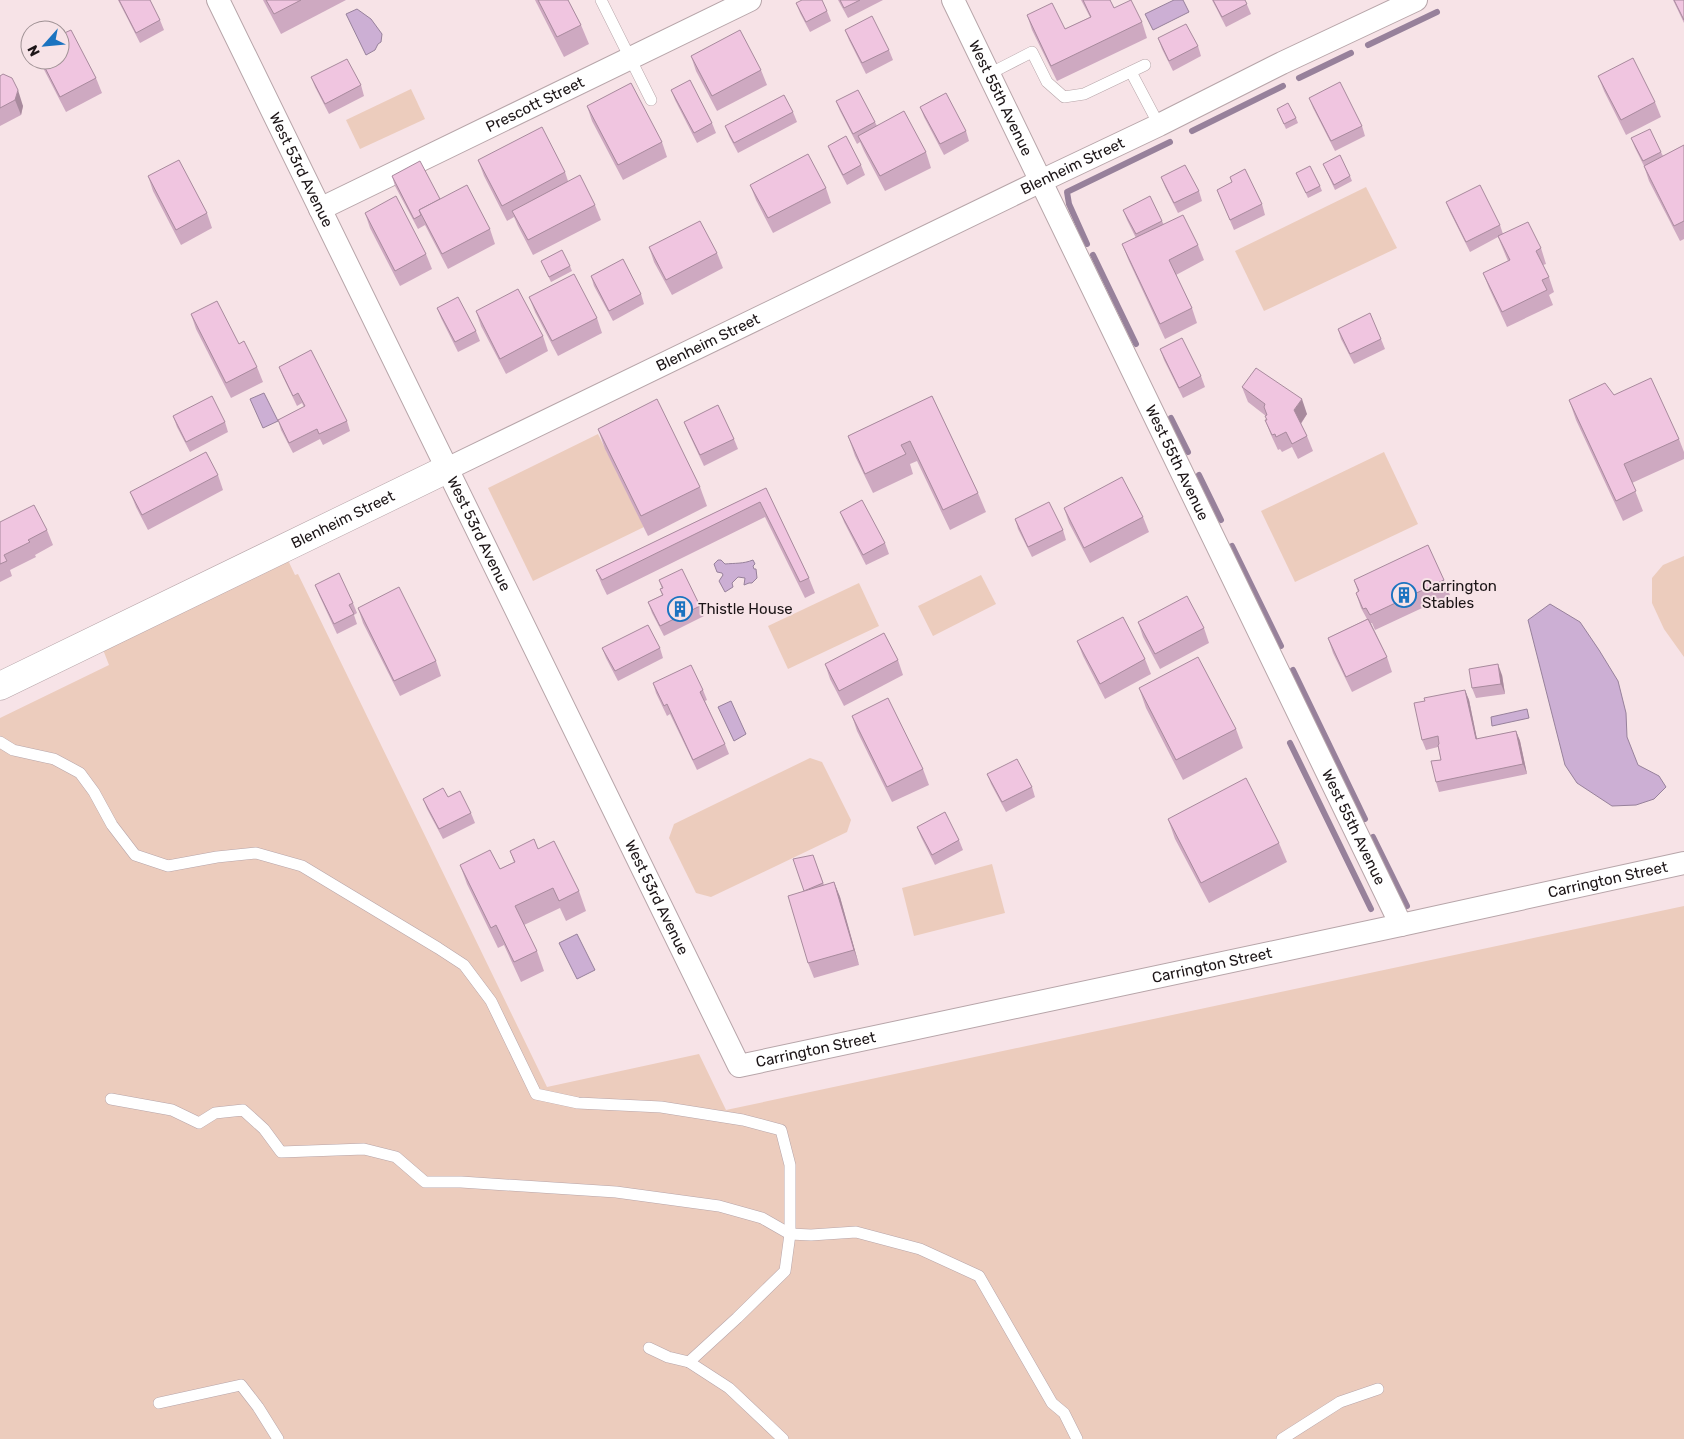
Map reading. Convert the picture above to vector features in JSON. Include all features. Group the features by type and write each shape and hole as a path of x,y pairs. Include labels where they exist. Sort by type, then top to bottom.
{"street":[{"name":"West 53rd Avenue","path":"218,0 739,1066"},
{"name":"Prescott Street","path":"320,209 750,0"},
{"name":"West 55th Avenue","path":"953,0 1401,925"},
{"name":"Blenheim Street","path":"0,686 1159,125 1282,63 1416,0"},
{"name":"Carrington Street","path":"739,1066 1684,863"}],"lane":[{"path":"601,0 651,100"},
{"path":"988,74 1032,52 1047,82 1064,97 1084,94 1145,65"},
{"path":"1131,72 1159,125"},
{"path":"0,742 12,750 54,759 80,774 94,792 112,825 135,855 168,866 217,857 256,853 302,866 438,948 464,966 491,1001 536,1094 578,1103 661,1108 743,1120 781,1130 790,1164 790,1234 785,1271 689,1362"},
{"path":"111,1099 172,1110 199,1123 216,1114 243,1110 264,1129 282,1152 364,1149 396,1157 425,1182 460,1182 616,1192 719,1206 762,1218 790,1234 811,1235 856,1232 920,1250 979,1276 1052,1403 1064,1413 1077,1439"},
{"path":"649,1348 668,1357 689,1362 729,1388 783,1439"},
{"path":"159,1403 241,1385 258,1407 278,1439"},
{"path":"1282,1439 1340,1402 1378,1389"}],"shaded area":[{"path":"1174,0 1183,0 1189,12 1153,30 1145,14"},
{"path":"357,9 371,19 382,34 381,42 375,50 366,55 346,14"},
{"path":"411,89 425,119 360,149 346,120"},
{"path":"1366,187 1397,248 1264,311 1235,251"},
{"path":"264,393 278,421 263,428 250,399"},
{"path":"598,434 644,527 533,581 488,488"},
{"path":"1384,452 1418,524 1295,582 1261,511"},
{"path":"1684,556 1684,657 1664,629 1652,603 1652,578 1663,565"},
{"path":"287,558 295,575 298,574 547,1087 699,1054 726,1110 1684,906 1684,1439 0,1439 0,718 109,665 102,647"},
{"path":"718,560 725,564 753,560 757,578 752,583 744,585 745,578 738,577 732,583 733,587 725,592 719,581 723,575 717,572 714,564"},
{"path":"981,575 996,604 933,636 918,606"},
{"path":"859,583 879,626 788,669 768,626"},
{"path":"1550,604 1580,622 1618,681 1626,713 1627,737 1638,765 1659,776 1666,787 1654,799 1636,805 1612,806 1577,783 1565,765 1528,620"},
{"path":"731,701 746,734 734,741 718,707"},
{"path":"1527,709 1529,718 1492,726 1491,717"},
{"path":"810,758 822,762 851,820 847,832 711,897 696,893 669,838 674,824"},
{"path":"992,864 1005,913 914,936 902,888"},
{"path":"577,934 595,970 577,979 559,943"}],"building":[{"path":"119,0 150,0 160,20 136,33"},
{"path":"266,0 301,0 274,14"},
{"path":"538,0 568,0 581,25 557,37"},
{"path":"802,0 822,0 827,11 806,22 796,3"},
{"path":"840,0 860,0 844,8"},
{"path":"1083,0 1110,0 1114,8 1131,0 1142,22 1051,66 1027,15 1052,3 1065,29 1091,17"},
{"path":"1213,0 1245,0 1247,4 1222,17"},
{"path":"1674,0 1684,0 1684,20"},
{"path":"872,16 889,50 862,63 845,30"},
{"path":"1186,24 1198,46 1169,61 1158,38"},
{"path":"70,30 96,78 60,97 46,70 70,70"},
{"path":"740,30 761,70 712,96 691,56"},
{"path":"1633,58 1655,102 1621,120 1598,76"},
{"path":"347,59 361,85 325,104 311,77"},
{"path":"3,74 12,78 18,90 15,100 0,108 0,76"},
{"path":"690,80 712,123 694,133 671,90"},
{"path":"1340,82 1362,126 1331,141 1309,98"},
{"path":"631,83 662,142 618,165 587,106"},
{"path":"858,90 875,122 853,134 836,101"},
{"path":"946,93 966,131 940,144 920,107"},
{"path":"784,95 793,112 734,143 725,126"},
{"path":"1288,103 1296,118 1284,124 1277,109"},
{"path":"904,111 926,152 880,176 858,136"},
{"path":"542,127 565,172 502,206 478,160"},
{"path":"1650,129 1661,152 1643,161 1631,138"},
{"path":"846,136 861,165 843,175 828,146"},
{"path":"1684,145 1684,221 1674,226 1644,166"},
{"path":"808,154 826,188 768,218 750,185"},
{"path":"1340,155 1350,176 1334,185 1323,164"},
{"path":"179,160 207,213 176,230 148,176"},
{"path":"420,161 440,199 419,210 421,215 414,219 392,176"},
{"path":"1185,165 1199,191 1174,203 1161,177"},
{"path":"1310,166 1320,186 1306,193 1296,173"},
{"path":"1245,169 1262,204 1230,220 1217,190 1232,182 1230,177"},
{"path":"580,175 595,205 528,240 512,211"},
{"path":"467,185 490,229 442,254 419,210"},
{"path":"1480,185 1500,225 1466,242 1446,202"},
{"path":"396,196 426,254 395,271 365,213"},
{"path":"1150,196 1162,221 1136,234 1123,210"},
{"path":"1183,215 1198,245 1169,260 1192,308 1160,324 1122,244"},
{"path":"700,221 717,253 666,280 649,247"},
{"path":"1528,222 1541,248 1536,251 1549,277 1542,280 1547,290 1502,312 1483,273 1510,260 1498,236"},
{"path":"562,250 570,266 549,277 541,261"},
{"path":"623,259 641,294 609,311 591,276"},
{"path":"574,274 597,318 552,341 529,297"},
{"path":"518,289 543,336 500,359 476,311"},
{"path":"458,297 476,331 455,342 437,308"},
{"path":"217,301 239,344 244,341 257,367 226,383 191,314"},
{"path":"1370,313 1381,339 1350,354 1338,329"},
{"path":"1182,338 1201,376 1179,388 1160,349"},
{"path":"311,350 347,421 319,434 317,429 289,443 278,420 305,406 298,393 293,396 279,367"},
{"path":"1256,368 1302,399 1294,410 1307,436 1292,444 1286,432 1276,437 1275,434 1272,435 1265,420 1267,420 1265,416 1267,415 1264,407 1265,404 1242,387"},
{"path":"1651,378 1679,439 1624,464 1636,491 1616,501 1569,400 1605,383 1614,395"},
{"path":"212,396 225,422 186,442 173,416"},
{"path":"932,396 978,493 943,510 910,441 901,445 906,454 865,474 848,436"},
{"path":"657,399 700,487 641,516 598,429"},
{"path":"718,405 734,439 700,455 684,422"},
{"path":"206,452 218,475 142,515 130,492"},
{"path":"1122,477 1143,517 1084,548 1064,508"},
{"path":"766,488 809,578 800,582 760,502 602,580 596,570"},
{"path":"862,500 885,543 863,555 840,512"},
{"path":"1049,502 1063,530 1028,547 1015,519"},
{"path":"34,505 47,530 28,540 30,542 4,555 7,561 0,564 0,522"},
{"path":"1428,545 1444,580 1370,615 1366,608 1363,609 1356,593 1359,591 1354,580"},
{"name":"Thistle House","path":"682,569 700,606 660,626 648,602 663,595 660,589 663,588 659,580"},
{"path":"339,573 353,603 349,605 354,614 334,624 315,585"},
{"path":"399,587 436,661 394,681 358,608"},
{"path":"1187,596 1204,628 1155,654 1138,622"},
{"path":"1123,617 1145,659 1100,684 1077,641"},
{"path":"1368,619 1387,657 1346,677 1328,638"},
{"path":"648,625 660,648 615,671 602,648"},
{"path":"884,633 898,660 839,691 825,664"},
{"path":"1198,657 1236,729 1176,760 1139,688"},
{"path":"1498,664 1501,684 1472,688 1469,669"},
{"path":"691,665 703,690 700,692 725,744 693,760 667,704 664,706 653,683"},
{"path":"1465,690 1476,739 1516,731 1523,764 1436,782 1431,761 1441,760 1438,736 1422,740 1414,703 1425,701 1424,698"},
{"path":"888,698 923,769 887,787 852,716"},
{"path":"1017,759 1032,787 1002,802 987,774"},
{"path":"1246,778 1279,843 1201,883 1168,819"},
{"path":"443,788 448,797 460,791 471,813 439,829 423,799"},
{"path":"945,812 959,840 932,855 917,827"},
{"path":"534,839 538,849 554,841 579,891 559,901 553,888 515,906 537,951 514,962 496,925 491,928 460,865 490,850 500,869 515,862 510,851"},
{"path":"813,855 823,883 804,891 793,859"},
{"path":"834,882 854,950 808,963 788,896"}],"waterway":[{"path":"1368,45 1437,12"},
{"path":"1299,78 1351,53"},
{"path":"1192,131 1283,86"},
{"path":"1087,244 1069,204 1067,192 1170,142"},
{"path":"1093,255 1136,344"},
{"path":"1171,418 1188,452"},
{"path":"1199,475 1221,520"},
{"path":"1232,546 1281,646"},
{"path":"1293,670 1365,819"},
{"path":"1290,743 1371,909"},
{"path":"1373,837 1407,906"}],"place":[{"name":"Carrington Stables","path":"1404,595"},
{"name":"Thistle House","path":"680,609"}]}
